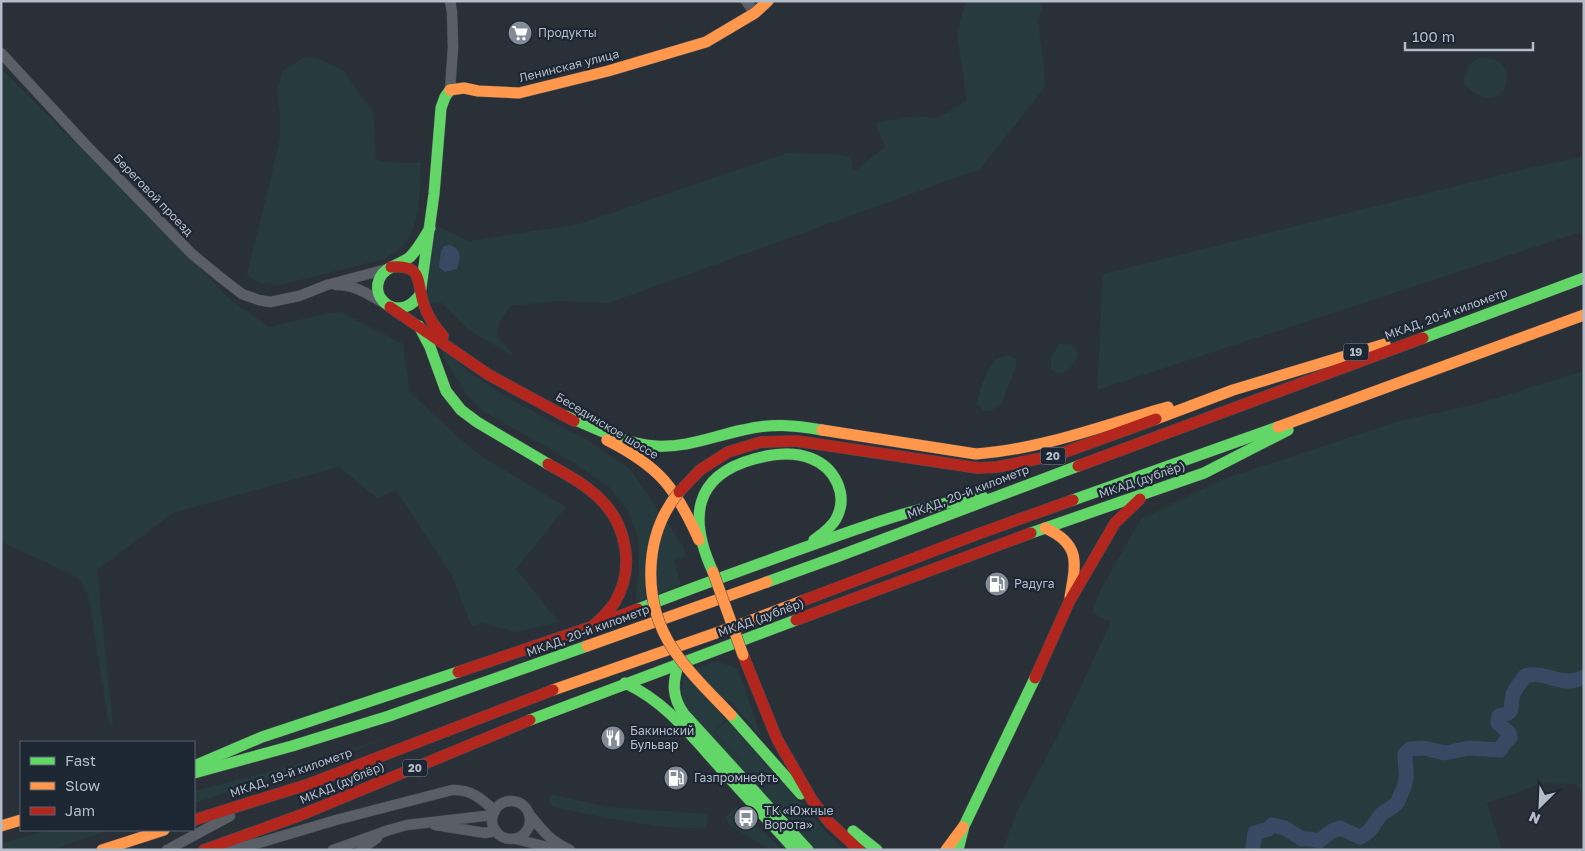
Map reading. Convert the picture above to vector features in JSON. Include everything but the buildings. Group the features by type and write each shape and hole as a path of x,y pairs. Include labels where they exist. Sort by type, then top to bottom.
{"main road":[{"name":"Ленинская улица","path":"450,90 464,88 478,91 519,93 608,71 706,42 755,13 768,1"},
{"path":"430,228 410,256 382,275 378,285 380,296 387,305 397,309 408,307 417,300 421,289 430,228 434,194 441,108 450,90"},
{"path":"390,268 402,266 412,269 419,278 421,289"},
{"name":"МКАД, 20-й километр","path":"389,716 839,556 1584,278"},
{"name":"Бесединское шоссе","path":"421,289 424,306 432,322 445,339 463,357"},
{"name":"Бесединское шоссе","path":"387,305 489,375 610,441 656,472 673,490 702,545 767,717 777,738 812,800 829,822 859,850"},
{"path":"1326,410 1584,315"},
{"name":"19","path":"566,416 637,443 654,446 688,444 768,426 791,425 955,452 992,454 1028,449 1480,316"},
{"path":"419,326 430,348 438,374 449,397 462,410 490,430 583,484 604,503 616,520 624,540 626,562 623,583 618,598 608,613 591,627"},
{"name":"20","path":"829,822 802,796 683,662 669,644 659,623 653,606 650,587 652,546 659,524 678,492 701,468 718,456 752,443 797,440 956,466 997,467 1057,456 1233,390"},
{"name":"МКАД (дублёр)","path":"204,850 301,815 540,716 678,663 1045,528 1204,473 1326,410"},
{"name":"МКАД, 19-й километр","path":"195,820 309,784 534,697 748,622 978,534 1326,410"},
{"path":"702,545 699,510 702,498 709,484 727,468 770,455 787,454 809,458 824,464 835,476 842,500 836,520 829,529 800,549"},
{"path":"946,850 964,826 1069,602 1115,524 1146,494"},
{"path":"195,766 262,737 591,627 731,574 892,517 958,500 998,496"},
{"path":"1045,528 1062,536 1075,559 1076,567 1069,602"},
{"path":"678,663 673,680 673,694 678,707 689,722 808,850"},
{"path":"625,683 646,694 680,723 795,850"},
{"name":"МКАД, 19-й километр","path":"195,773 292,746 389,716"},
{"name":"Бесединское шоссе","path":"796,772 825,804 877,850"},
{"path":"1,826 20,820"},
{"path":"958,850 964,826"},
{"path":"102,850 161,831"}],"street":[{"path":"450,1 453,47 450,90"},
{"path":"746,1 755,13"},
{"name":"Береговой проезд","path":"1,53 186,247 220,278 242,294 270,302 299,296 327,285 390,268"},
{"path":"327,285 349,286 366,292 387,305"},
{"path":"230,850 452,790 467,791 477,796 494,813"},
{"path":"167,850 262,799"},
{"path":"558,850 516,838 505,838 496,831 493,823 494,813 498,807 506,802 515,802 524,806 549,837 558,845 570,850"},
{"path":"332,850 389,830 421,823 494,813"},
{"path":"516,838 528,829 529,814"},
{"path":"421,823 485,833 496,831"},
{"path":"360,850 389,830"}],"green space":[{"path":"966,1 1044,1 1038,21 1046,86 980,169 609,303 558,301 511,306 499,322 497,336 515,357 470,331 442,303 427,303 429,250 437,226 469,241 579,224 787,153 836,154 851,157 853,172 885,147 875,123 914,116 937,118 967,101 957,33"},
{"path":"304,57 317,58 343,70 359,92 374,114 375,159 386,162 421,163 418,210 411,233 405,243 397,251 384,259 280,285 259,283 247,275 280,139 280,114 277,91 283,71"},
{"path":"1478,58 1496,60 1504,67 1507,75 1506,84 1503,91 1497,96 1488,98 1477,94 1464,84 1467,69"},
{"path":"1,68 233,302 269,327 324,314 341,312 403,344 410,392 481,456 566,507 516,569 559,622 516,632 482,623 472,627 452,576 396,490 377,498 339,467 173,513 97,570 113,724 109,725 88,595 79,579 1,542"},
{"path":"1584,156 1584,231 1097,390 1103,274"},
{"path":"1059,344 1072,345 1078,354 1072,366 1061,374 1051,370 1051,358"},
{"path":"444,351 448,352 471,374 521,405 589,441 631,470 683,546 686,556 674,561 681,585 640,601 636,598 639,571 638,538 628,511 610,488 576,464 483,411 466,394 442,355"},
{"path":"1009,355 1015,359 1017,364 1001,405 989,411 984,411 977,404 987,374 997,359"},
{"path":"1584,371 1584,791 1574,784 1544,783 1487,803 1502,850 1003,849 1017,812 1061,729 1111,622 1092,613 1101,589 1141,519 1218,481 1399,421 1477,404"},
{"path":"716,661 738,669 762,739 730,700 718,710 726,719 713,732 770,793 714,732 727,720 828,834 845,850 812,850 682,703 683,685 688,674 699,667"},
{"path":"394,736 304,768 195,803 195,791 302,763"},
{"path":"552,795 606,807 708,814 706,828 648,825 553,807 550,801"},
{"path":"736,807 743,814 742,817 747,822 749,820 782,850 770,850 729,825 726,817"},
{"path":"45,831 106,831 52,850 1,850 1,843"}],"water":[{"path":"450,245 459,252 459,261 457,269 445,272 439,267 441,251 444,246"}],"waterway":[{"path":"1253,847 1255,833 1268,829 1272,825 1285,828 1302,839 1319,841 1332,831 1340,828 1360,837 1364,835 1383,813 1398,801 1406,779 1405,754 1410,749 1424,748 1445,753 1469,748 1500,750 1510,738 1509,733 1498,723 1499,716 1510,711 1513,694 1525,676 1541,675 1568,681 1584,677"}],"traffic: fast":[{"path":"430,228 428,232 418,247 410,257 388,269 381,276 378,292 383,301 388,305 399,308 405,307 412,304 420,295 434,194 441,108 450,90"},
{"path":"1423,338 1584,278"},
{"path":"419,326 430,347 446,391 461,410 477,422 548,464"},
{"path":"566,416 621,439 656,446 689,443 764,426 792,426 822,430"},
{"path":"1073,500 1278,427"},
{"path":"1031,533 1204,473 1288,430"},
{"path":"713,572 705,553 701,535 699,518 701,502 707,489 718,477 733,467 754,459 782,454 796,454 819,462 833,475 840,492 840,510 832,525 814,540"},
{"path":"767,582 1078,466"},
{"path":"638,609 882,521 942,504 983,497"},
{"path":"530,720 796,620"},
{"path":"195,773 292,746 389,716 587,646"},
{"path":"679,663 674,690 677,702 684,714 808,850"},
{"path":"195,766 262,737 458,672"},
{"path":"958,850 964,826 1035,678"},
{"path":"625,683 654,700 679,722 795,850"},
{"path":"731,715 801,794"},
{"path":"853,831 877,850"}],"traffic: slow":[{"path":"450,90 464,88 478,91 519,93 608,71 706,42 755,13 768,1"},
{"path":"1278,427 1584,315"},
{"path":"1156,419 1233,390 1385,344"},
{"path":"822,430 976,454 1049,442 1168,407"},
{"path":"607,440 640,460 664,480 682,506 699,540"},
{"path":"679,492 667,509 653,549 651,569 652,590 656,611 663,631 679,658 731,715"},
{"path":"1045,528 1057,534 1065,541 1073,556 1074,574 1070,597"},
{"path":"713,572 743,655"},
{"path":"587,646 767,582"},
{"path":"553,690 802,601"},
{"path":"1,826 20,820"},
{"path":"946,850 963,827"},
{"path":"102,850 161,831"}],"traffic: jam":[{"path":"391,267 409,268 414,272 417,276 428,314 443,336"},
{"path":"390,307 489,375 574,421"},
{"path":"1078,466 1423,338"},
{"path":"797,441 978,468 997,467 1057,455 1156,419"},
{"path":"679,492 700,470 728,452 761,442 797,441"},
{"path":"548,464 582,484 600,499 617,521 622,534 625,548 625,576 615,602 594,625"},
{"path":"1035,678 1069,602 1115,523 1140,499"},
{"path":"802,601 1073,500"},
{"path":"796,620 1031,533"},
{"path":"458,672 638,609"},
{"path":"743,655 777,739 812,800 829,822 859,850"},
{"path":"195,820 309,784 553,690"},
{"path":"204,850 301,815 530,720"}],"place":[{"name":"Продукты","path":"520,33"},
{"name":"Радуга","path":"997,584"},
{"name":"Бакинский Бульвар","path":"613,738"},
{"name":"Газпромнефть","path":"676,778"},
{"name":"ТК «Южные Ворота»","path":"746,818"}]}
